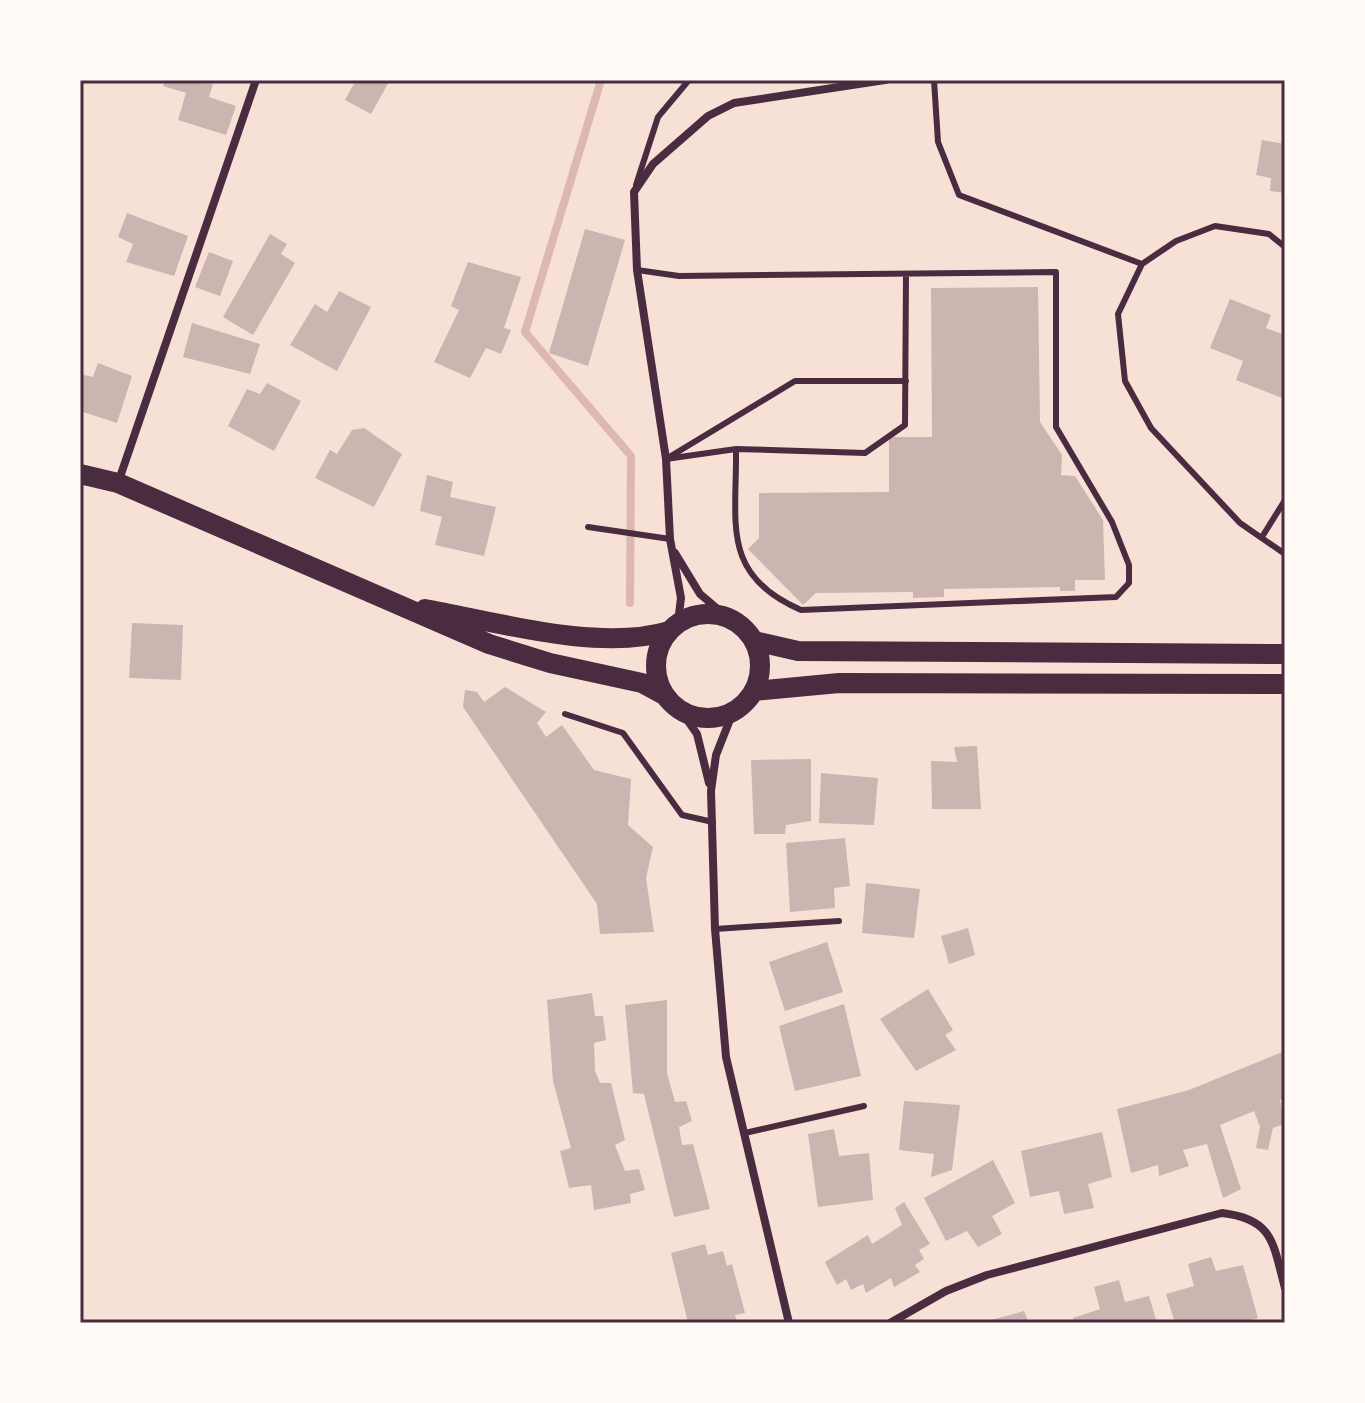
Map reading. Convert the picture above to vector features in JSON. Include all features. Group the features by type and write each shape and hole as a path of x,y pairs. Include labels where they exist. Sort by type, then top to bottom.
{"main road":[{"path":"80,474 118,483 385,602 489,644 550,663 642,683 664,695 681,711 707,717 733,712 754,691 760,658 754,641 738,623 727,617 698,614 641,639 576,634 385,602"},
{"path":"664,695 655,667 657,653 673,627"},
{"path":"754,641 798,651 1285,654"},
{"path":"754,691 839,683 1285,684"}],"street":[{"path":"118,483 256,80"},
{"path":"673,627 681,598 671,544 666,459 637,270 634,192 653,164 708,116 734,103 885,80"},
{"path":"671,544 700,594 727,617"},
{"path":"681,711 697,734 711,791 715,929 726,1057 789,1323"},
{"path":"711,791 716,755 733,712"},
{"path":"890,1323 946,1291 987,1275 1222,1213 1243,1216 1260,1223 1271,1238 1285,1288"}],"lane":[{"path":"634,192 658,117 689,80"},
{"path":"934,80 938,142 959,195 1142,264"},
{"path":"1285,247 1269,234 1215,226 1176,241 1142,264 1118,314 1125,381 1151,428 1240,523 1285,554"},
{"path":"637,270 679,276 1056,272 1056,427 1112,522 1129,565 1129,583 1116,597 801,610 775,599 745,567 737,550 736,449"},
{"path":"666,459 736,449 865,453 905,425 906,274"},
{"path":"666,459 795,381 906,381"},
{"path":"1262,537 1285,500"},
{"path":"588,527 639,534 671,544"},
{"path":"565,714 623,733 682,815 713,822"},
{"path":"715,929 839,921"},
{"path":"745,1133 864,1106"}],"building":[{"path":"165,80 213,84 209,97 236,106 226,135 178,120 186,93 163,86"},
{"path":"356,80 390,80 371,114 345,100"},
{"path":"1262,140 1285,144 1285,193 1270,191 1271,178 1256,175"},
{"path":"127,213 188,236 174,276 126,262 133,244 118,237"},
{"path":"585,229 625,240 588,366 549,353"},
{"path":"270,234 287,244 281,254 295,263 253,335 223,317"},
{"path":"209,252 233,261 220,296 195,287"},
{"path":"468,262 521,277 504,328 511,330 501,354 486,348 470,378 434,362 459,310 451,306"},
{"path":"1038,287 1040,422 1062,455 1061,475 1075,476 1103,520 1105,580 1075,580 1075,591 1060,591 1060,587 944,589 944,597 913,598 913,592 816,593 803,605 748,549 759,538 759,493 889,492 889,437 932,437 931,288"},
{"path":"339,291 371,307 337,371 290,345 315,304 327,312"},
{"path":"1230,299 1271,315 1266,328 1285,335 1285,399 1236,380 1243,361 1210,348"},
{"path":"192,323 260,344 250,374 183,357"},
{"path":"98,363 132,376 117,423 80,411 80,374 93,377"},
{"path":"267,383 301,401 274,451 228,426 247,389 260,394"},
{"path":"364,428 402,454 374,507 315,478 330,450 337,454 352,430"},
{"path":"427,475 453,482 450,497 496,507 484,556 435,545 442,517 420,511"},
{"path":"132,623 183,625 181,680 129,678"},
{"path":"505,687 546,712 537,723 546,737 562,725 594,770 631,779 628,825 653,847 646,878 654,932 600,934 597,904 463,707 465,690 477,692 484,702"},
{"path":"977,746 981,809 932,809 931,761 957,762 954,747"},
{"path":"811,759 811,821 786,825 785,834 754,834 751,760"},
{"path":"821,773 878,778 874,825 819,823"},
{"path":"845,838 850,886 834,888 835,908 790,912 786,843"},
{"path":"866,883 920,889 914,938 862,933"},
{"path":"968,928 975,955 949,964 941,936"},
{"path":"827,942 843,992 785,1011 769,962"},
{"path":"928,989 953,1030 945,1035 956,1050 916,1071 880,1019"},
{"path":"592,993 595,1016 603,1016 606,1040 594,1043 595,1071 600,1083 611,1083 625,1140 615,1145 625,1171 639,1169 645,1190 630,1194 631,1203 594,1210 591,1185 569,1188 560,1151 571,1148 553,1081 547,1000"},
{"path":"667,1000 667,1073 675,1102 686,1101 692,1121 679,1127 682,1145 693,1144 710,1209 674,1217 644,1094 633,1093 625,1005"},
{"path":"844,1004 861,1076 795,1091 779,1026"},
{"path":"1285,1051 1285,1098 1280,1100 1284,1124 1273,1128 1268,1150 1256,1148 1260,1127 1254,1111 1220,1125 1241,1189 1223,1198 1207,1144 1183,1150 1189,1166 1159,1176 1158,1165 1131,1173 1117,1109 1189,1090"},
{"path":"904,1101 960,1105 952,1170 931,1177 934,1154 899,1150"},
{"path":"834,1129 839,1156 869,1153 873,1200 818,1207 808,1134"},
{"path":"1102,1132 1112,1177 1088,1184 1094,1208 1064,1214 1059,1191 1030,1197 1021,1151"},
{"path":"993,1160 1015,1203 992,1216 1002,1234 978,1247 967,1231 946,1241 924,1198"},
{"path":"904,1202 930,1244 919,1250 924,1259 915,1265 920,1272 894,1287 891,1278 866,1293 863,1284 851,1290 846,1279 837,1285 825,1262 868,1235 872,1244 902,1225 895,1208"},
{"path":"705,1244 708,1255 723,1251 727,1266 732,1264 745,1313 735,1315 737,1323 688,1323 671,1253"},
{"path":"1211,1257 1216,1271 1243,1265 1258,1318 1238,1323 1175,1323 1166,1294 1194,1286 1188,1264"},
{"path":"1119,1280 1125,1302 1149,1296 1157,1323 1074,1323 1073,1318 1100,1309 1094,1287"},
{"path":"1024,1311 1029,1323 984,1323 984,1322"}],"waterway":[{"path":"601,80 525,332 631,456 630,603"}]}
